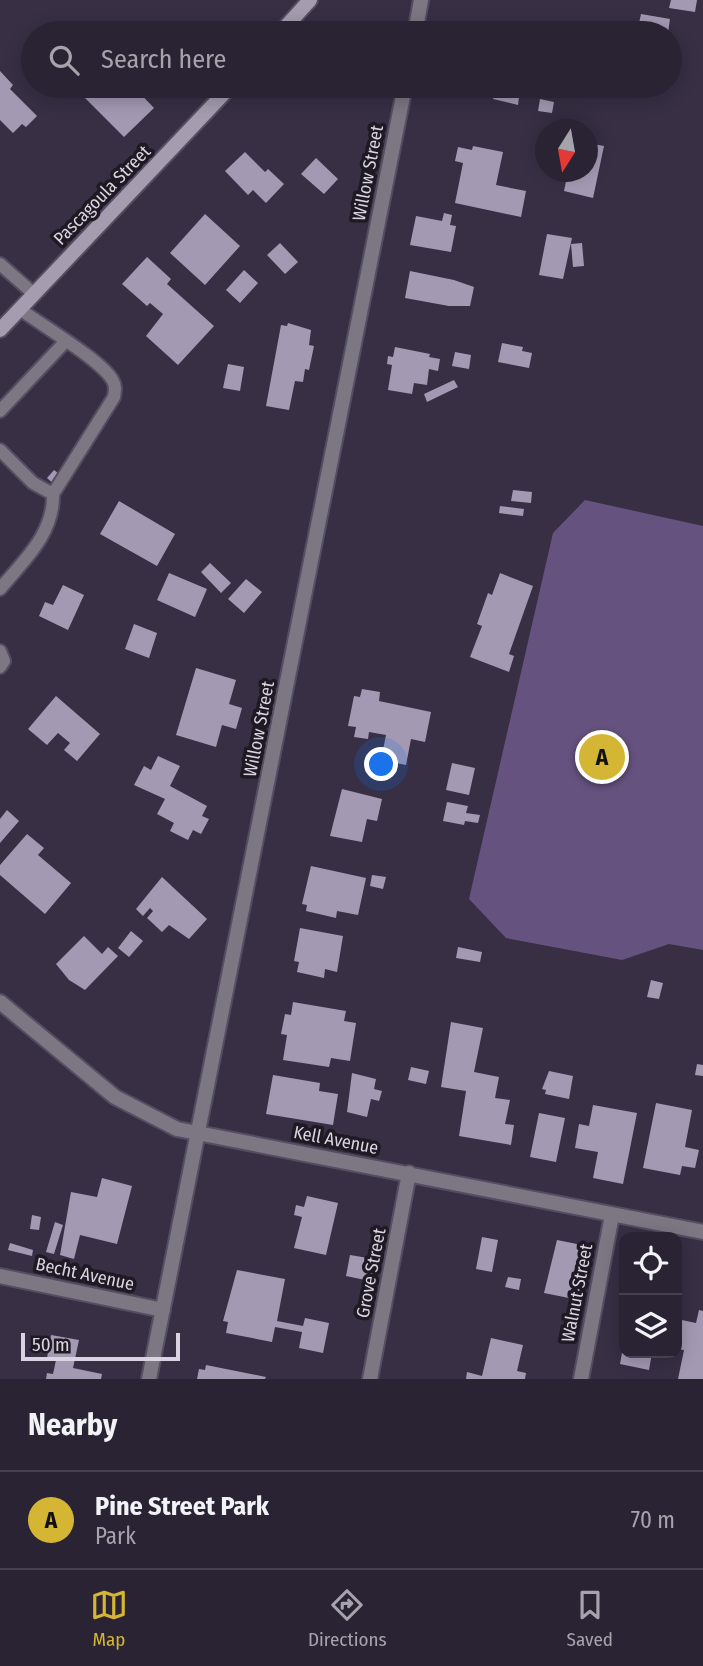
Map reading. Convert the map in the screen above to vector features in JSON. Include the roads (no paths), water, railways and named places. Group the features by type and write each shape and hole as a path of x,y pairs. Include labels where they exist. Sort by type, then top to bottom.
{"street":[{"path":"290,21 310,0"},
{"path":"417,21 421,0"},
{"name":"Pascagoula Street","path":"0,330 220,98"},
{"name":"Willow Street","path":"149,1379 403,98"},
{"name":"Kell Avenue","path":"0,1002 115,1097 177,1129 703,1232"},
{"name":"Grove Street","path":"370,1379 409,1173"},
{"name":"Walnut Street","path":"581,1379 612,1214"},
{"name":"Becht Avenue","path":"0,1276 163,1310"}],"lane":[{"path":"0,264 34,294"},
{"path":"0,589 44,536 54,513 53,494 114,397 115,387 112,378 96,364 20,309"},
{"path":"0,411 65,342"},
{"path":"0,450 33,483 53,494"},
{"path":"0,651 4,661 0,667"}],"place":[{"name":"Pine Street Park","path":"602,757"}]}
